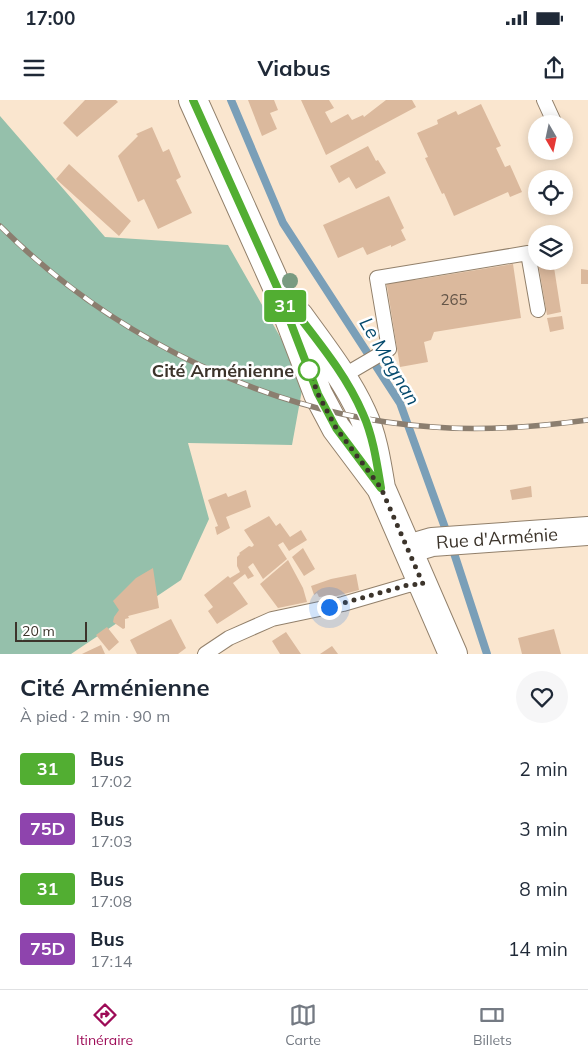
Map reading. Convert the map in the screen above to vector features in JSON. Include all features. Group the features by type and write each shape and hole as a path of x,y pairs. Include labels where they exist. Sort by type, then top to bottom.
{"street":[{"path":"193,100 277,287 318,394 336,428 381,488 420,546 423,584 454,654"},
{"path":"277,287 353,370 376,460 381,488"},
{"name":"Rue d'Arménie","path":"420,546 472,539 588,531"}],"lane":[{"path":"544,100 551,115"},
{"path":"353,370 389,349 377,278 528,252 538,310"},
{"path":"205,654 229,638 272,619 343,604 408,585 423,584"}],"green space":[{"path":"0,116 105,237 228,245 304,379 292,445 188,443 209,519 181,580 71,654 0,654"}],"building":[{"path":"85,100 116,100 118,102 77,137 63,123"},
{"path":"248,100 274,100 278,110 270,113 277,129 262,136"},
{"path":"301,100 329,100 334,108 325,112 331,123 348,114 352,120 363,115 364,117 386,100 412,100 416,107 326,155"},
{"path":"481,104 501,146 496,148 505,167 510,165 522,192 510,197 508,192 454,216 425,158 428,157 417,133 438,124 437,120 456,111 458,115"},
{"path":"152,127 163,152 169,149 181,177 176,180 192,213 158,229 144,199 138,202 118,156 138,136 136,134"},
{"path":"368,146 376,161 378,160 386,173 356,189 349,177 339,183 330,166"},
{"path":"69,164 131,221 119,236 56,179"},
{"path":"389,196 404,228 401,230 406,240 367,255 363,247 338,258 323,225"},
{"path":"513,264 521,318 434,332 431,340 424,342 428,362 400,367 386,280 415,276 415,280"},
{"path":"581,269 588,270 588,284 581,284"},
{"path":"539,270 554,270 561,312 547,315"},
{"path":"562,316 564,329 550,332 547,318"},
{"path":"531,486 532,497 512,500 510,490"},
{"path":"246,490 251,507 226,517 230,528 217,535 215,527 218,526 208,500 226,493 228,497"},
{"path":"269,516 276,526 280,523 290,537 301,530 307,540 289,551 283,542 278,545 287,559 263,579 253,563 248,567 254,576 248,579 245,574 233,583 248,604 217,624 208,611 213,607 204,595 228,576 230,578 240,572 237,566 239,553 254,545 244,530"},
{"path":"303,548 315,569 304,576 292,557"},
{"path":"288,560 303,588 307,602 278,608 260,584"},
{"path":"153,568 159,608 128,616 129,618 125,619 125,628 123,629 113,622 119,610 113,601 136,578"},
{"path":"356,574 359,590 329,598 329,596 319,597 317,593 314,595 311,586 331,579"},
{"path":"171,619 186,648 178,654 137,654 130,640"},
{"path":"107,627 119,642 109,651 96,635"},
{"path":"554,629 561,654 522,654 518,638"},
{"path":"286,632 301,654 280,654 272,641"},
{"path":"101,645 105,654 82,654 86,652"},
{"path":"332,646 338,654 320,654"}],"waterway":[{"name":"Le Magnan","path":"231,100 283,223 400,403 448,536"},
{"name":"Le Magnan","path":"452,547 487,654"}],"railway":[{"path":"0,226 45,267 93,304 145,336 199,365 255,388 313,407 373,420 433,427 511,428 588,420"}],"bus line":[{"name":"31","path":"193,100 277,287 318,394 336,428 381,488 376,460 363,415 355,398 343,376 288,302"}],"place":[{"name":"Cité Arménienne","path":"309,370"}],"route":[{"path":"309,370 318,394 336,428 381,488 423,584 408,585 329,607"}]}
